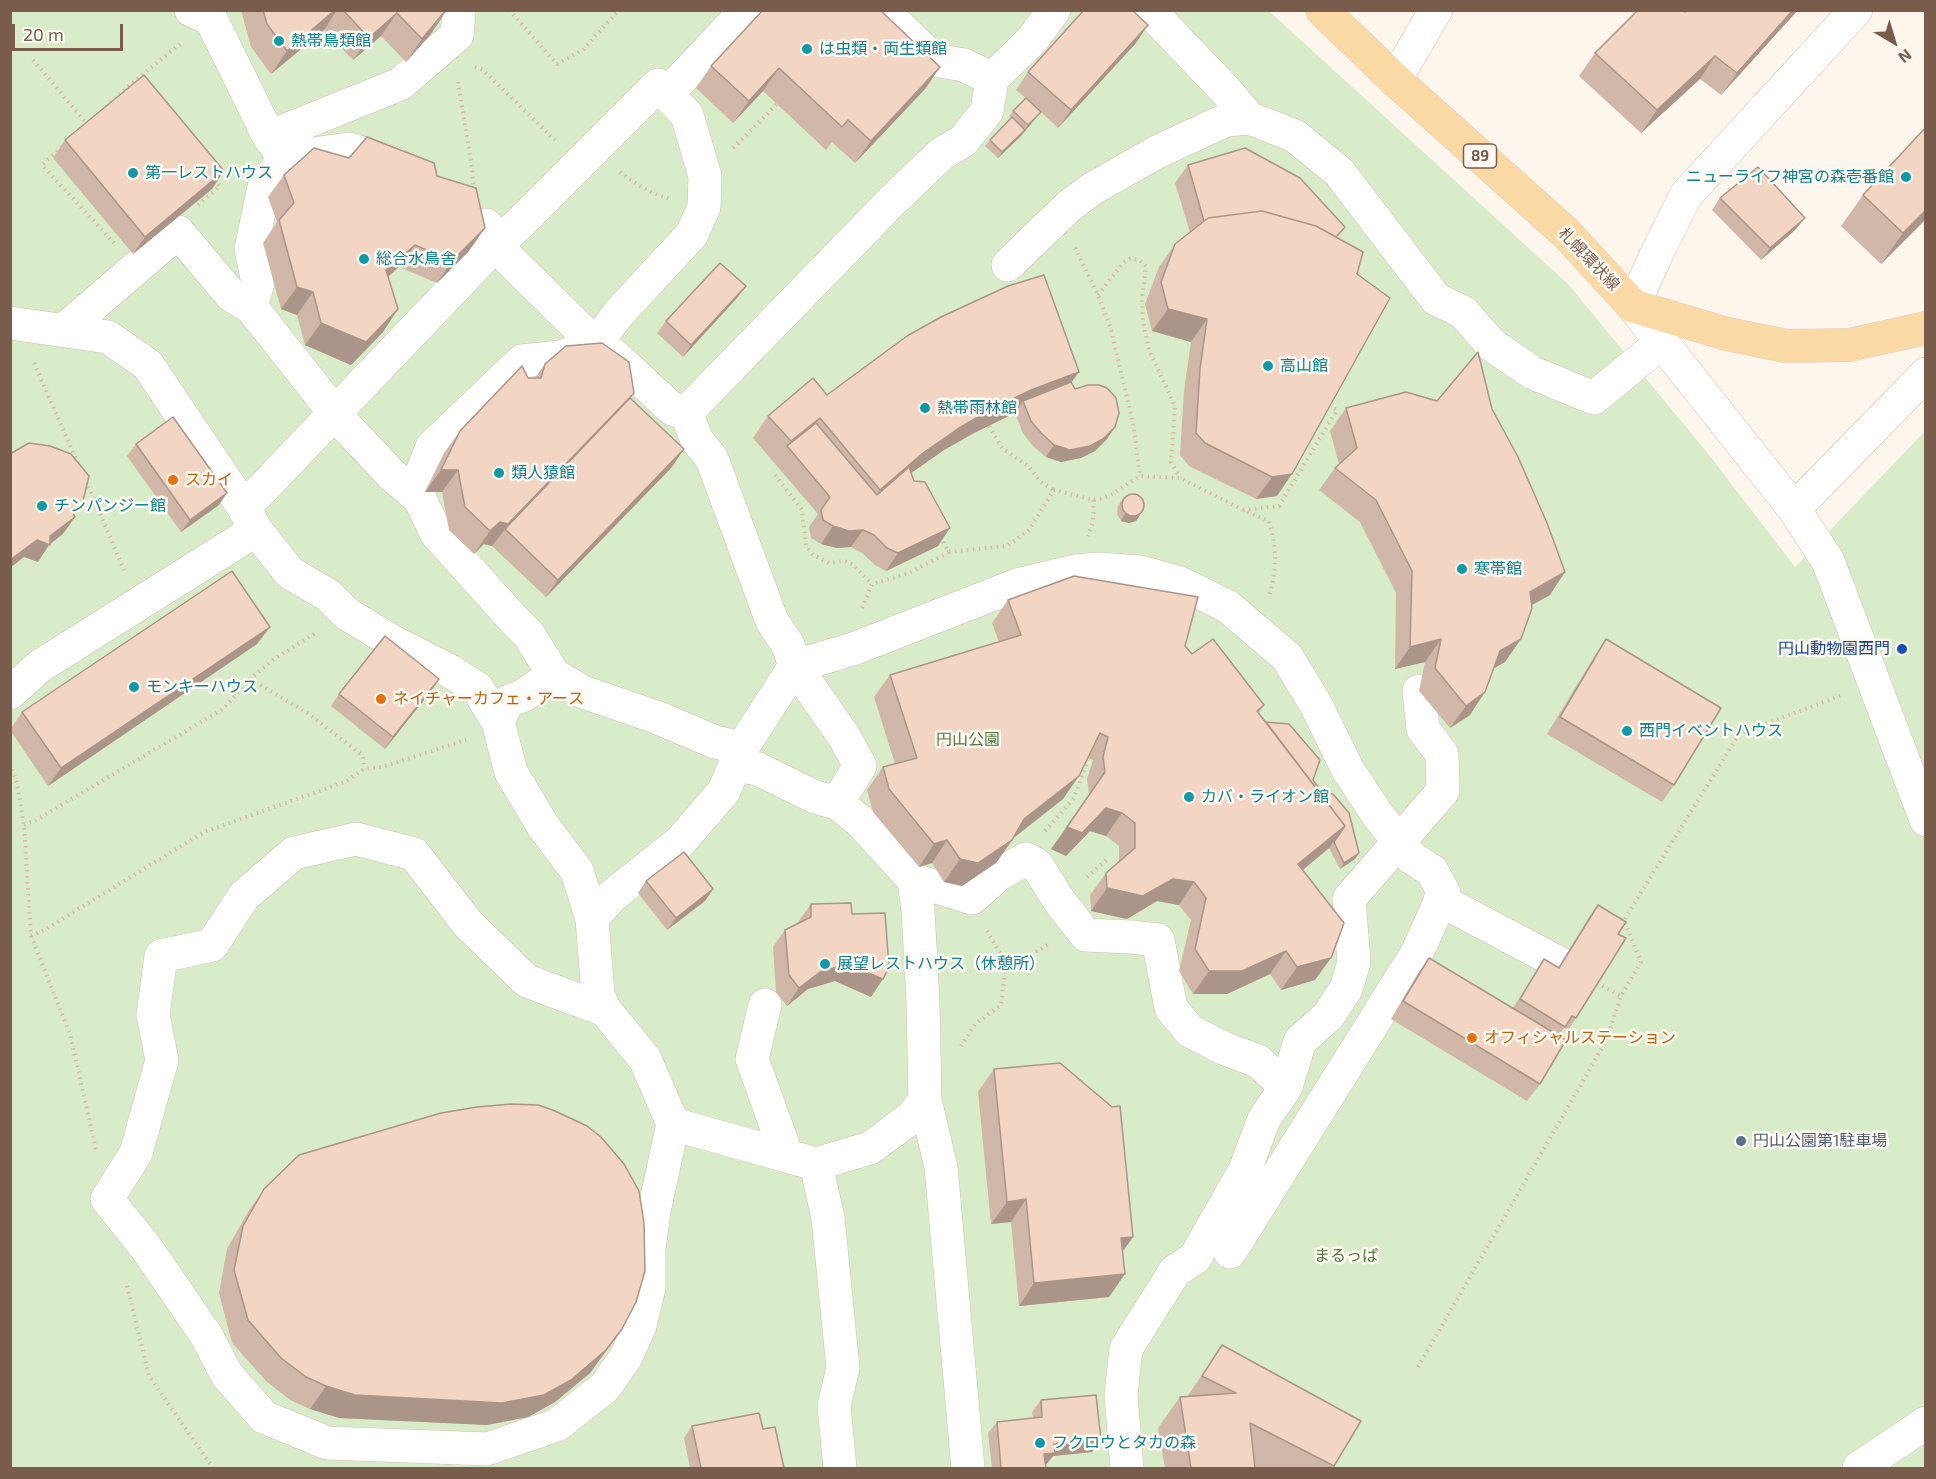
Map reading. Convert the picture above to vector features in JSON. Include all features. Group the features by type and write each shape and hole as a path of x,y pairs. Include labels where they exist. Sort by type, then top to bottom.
{"main road":[{"name":"札幌環状線","path":"1322,10 1395,80 1567,234 1633,306 1727,334 1786,346 1849,345 1926,328"}],"street":[{"path":"251,307 258,282 251,249 264,187 277,148 400,84 450,54 457,35 459,10"},
{"path":"667,94 746,10"},
{"path":"882,10 934,60 964,65 992,79"},
{"path":"686,413 890,202 941,154 963,141 987,111 992,79 1032,40 1054,10"},
{"path":"1149,10 1249,118"},
{"path":"1395,80 1436,10"},
{"path":"1856,10 1686,195 1633,306 1794,509 1828,561 1926,820"},
{"path":"204,13 277,148"},
{"path":"10,693 40,666 141,601 250,519 334,412 498,242 516,227 658,85 687,115 704,191 692,234 619,313 595,344 561,357 522,361 432,447 420,490 436,532 529,635 554,675 584,692 656,717 715,742 758,769 815,797 837,803 860,821 914,880 972,898 999,874 1026,859 1037,865 1060,902 1086,935 1158,940 1171,1008 1190,1031 1223,1048 1258,1061 1286,1087"},
{"path":"1008,265 1069,206 1092,189 1157,152 1226,120 1249,118 1295,136 1339,172 1436,299 1463,312 1492,345 1533,373 1594,398 1662,342"},
{"path":"277,148 350,149 422,173"},
{"path":"473,208 508,258 595,344 615,356 672,409 686,413"},
{"path":"64,330 178,232 231,295 251,307 334,412 393,476 420,490"},
{"path":"10,323 108,337 148,365 250,519 290,573 328,595 347,614 478,689 498,722 510,772 543,826 577,871 592,919 598,995 605,1010 645,1059 674,1124 654,1211 649,1249 649,1288 640,1326 626,1357 605,1387 557,1425 486,1449 327,1443 264,1417 227,1375 206,1335 147,1250 107,1199 136,1153 162,1060 153,1015 161,956 212,945 244,896 294,853 356,839 414,854 468,924 527,981 605,1010"},
{"path":"1794,509 1926,374"},
{"path":"686,413 697,440 712,459 772,621 788,645 795,666 845,738 860,766 837,803"},
{"path":"592,919 612,896 680,842 724,791 740,757 795,666 853,649 1017,585 1075,571 1098,569 1140,572 1180,583 1227,606 1287,657 1316,705 1348,770 1377,814 1412,858 1432,871 1444,893 1417,953 1230,1252"},
{"path":"498,722 507,702 524,695 554,675"},
{"path":"1127,1468 1121,1395 1126,1349 1175,1272 1195,1258 1245,1170 1264,1119 1286,1087 1300,1041 1328,1016 1346,989 1354,962 1349,899 1443,791 1442,754 1423,729 1419,691"},
{"path":"914,880 923,1002 925,1100 941,1167 968,1468"},
{"path":"1440,900 1561,964"},
{"path":"765,1005 752,1059 828,1218 843,1368 834,1406 840,1468"},
{"path":"674,1124 801,1160 870,1148 912,1117 925,1100"},
{"path":"1858,1468 1926,1423"}],"path":[{"path":"509,10 557,64 583,50 619,10"},
{"path":"105,108 204,13"},
{"path":"450,54 483,70 587,157 656,195 704,191 777,104"},
{"path":"450,54 458,77 472,168 473,208"},
{"path":"33,60 87,124"},
{"path":"131,84 138,92"},
{"path":"80,131 96,116"},
{"path":"64,145 42,165 117,247"},
{"path":"198,206 220,186 213,177"},
{"path":"1069,206 1071,240 1098,295 1110,326 1131,412 1140,476"},
{"path":"1098,295 1123,263 1131,258 1139,260 1146,266 1142,299 1143,322 1149,350 1175,406 1171,462 1180,478"},
{"path":"27,357 36,365 132,589 141,601"},
{"path":"1243,510 1279,506 1337,410 1328,404"},
{"path":"988,426 1002,448 1028,466 1041,482 1054,490 1094,500 1109,496 1140,476 1180,478 1269,521 1277,566 1269,596 1251,626"},
{"path":"775,474 802,510 806,546 813,555 829,563 844,561 852,564 872,584"},
{"path":"853,649 861,609 872,584 909,573 949,552 1007,546 1029,530 1054,490"},
{"path":"1075,571 1093,522 1094,500"},
{"path":"939,533 949,552"},
{"path":"24,825 223,709 250,679 273,660 347,614"},
{"path":"250,679 318,721 363,756 364,769"},
{"path":"1418,1366 1606,1041 1621,996 1641,962 1624,920 1739,734 1874,683"},
{"path":"31,936 204,832 345,782 364,769 382,767 478,736 498,722"},
{"path":"1026,859 1043,833 1074,798 1088,760"},
{"path":"10,764 17,783 24,825 31,936 70,1034 107,1199"},
{"path":"959,1049 975,1024 1001,1005 1006,964 1043,949 1058,936 1086,935"},
{"path":"1597,983 1621,996"},
{"path":"127,1286 149,1376 213,1468"}],"green space":[{"name":"円山公園","path":"10,11 1269,11 1568,284 1710,456 1795,567 1925,431 1925,1468 11,1468"}],"building":[{"path":"263,10 335,10 287,51 267,24"},
{"path":"343,10 446,10 422,39 397,13 369,38"},
{"name":"は虫類・両生類館","path":"763,10 880,10 940,67 871,141 848,120 842,127 779,68 749,101 711,66"},
{"path":"1084,10 1132,10 1148,25 1071,110 1028,72"},
{"path":"1638,10 1684,10 1685,12 1687,10 1793,10 1737,73 1715,56 1657,110 1595,53"},
{"name":"第一レストハウス","path":"144,75 224,171 145,237 65,140"},
{"path":"1026,98 1041,112 1028,125 1013,111"},
{"path":"1012,117 1025,130 1002,152 990,140"},
{"path":"1926,127 1926,210 1903,233 1863,195"},
{"name":"総合水鳥舎","path":"367,137 434,163 437,176 476,188 485,228 452,261 415,245 386,270 398,309 366,342 321,323 313,292 297,287 279,220 294,203 284,175 314,148 349,158"},
{"path":"1245,148 1300,178 1345,227 1336,237 1316,226 1262,211 1208,218 1204,221 1188,165"},
{"path":"1758,167 1805,218 1770,248 1720,198"},
{"name":"高山館","path":"1262,211 1316,226 1363,252 1357,274 1390,298 1292,474 1272,477 1205,443 1196,433 1200,369 1207,319 1168,309 1161,282 1175,244 1208,218"},
{"path":"720,263 746,286 691,345 666,321"},
{"name":"熱帯雨林館","path":"1044,275 1079,372 1031,390 959,428 923,453 880,490 820,418 791,441 768,416 813,378 827,395 907,336 941,317 1008,286"},
{"name":"類人猿館","path":"602,343 629,362 634,393 508,524 500,522 490,531 465,507 458,470 441,470 460,431 522,366 528,378 541,378 545,364 566,346"},
{"name":"寒帯館","path":"1478,352 1492,409 1518,457 1547,523 1565,572 1530,592 1532,608 1521,639 1500,651 1485,692 1466,706 1435,668 1441,639 1410,647 1412,571 1376,500 1335,468 1357,448 1346,408 1406,392 1437,401"},
{"path":"1071,382 1075,389 1088,385 1107,388 1116,398 1119,413 1115,427 1103,439 1090,446 1070,450 1054,445 1041,433 1031,421 1023,401"},
{"name":"類人猿館","path":"630,398 684,449 558,580 505,529"},
{"name":"スカイ","path":"173,417 227,493 190,520 136,444"},
{"path":"816,423 877,495 909,467 914,481 925,482 950,528 898,553 887,548 874,535 863,530 849,531 823,520 821,510 830,497 787,446"},
{"name":"チンパンジー館","path":"29,443 50,446 71,454 89,476 83,501 72,511 75,517 50,536 50,545 37,540 10,560 10,454"},
{"path":"1129,494 1137,494 1144,501 1144,509 1137,516 1129,516 1122,509 1122,501"},
{"name":"モンキーハウス","path":"232,571 270,627 61,768 22,712"},
{"name":"カバ・ライオン館","path":"1074,576 1198,597 1185,646 1192,654 1213,639 1264,705 1257,711 1345,826 1298,864 1344,923 1331,958 1297,967 1286,951 1242,971 1209,971 1195,949 1206,898 1194,882 1173,879 1143,896 1107,888 1106,873 1135,848 1135,823 1122,813 1106,808 1082,833 1067,827 1105,772 1103,757 1108,737 1100,733 1079,776 1024,819 1012,840 978,863 960,859 947,840 934,844 889,789 883,767 917,758 890,675 1021,635 1008,600"},
{"name":"ネイチャーカフェ・アース","path":"385,636 439,679 393,737 339,694"},
{"name":"西門イベントハウス","path":"1606,639 1721,708 1674,785 1560,717"},
{"path":"1266,722 1289,724 1320,760 1313,780 1322,792 1333,794 1349,813 1359,853 1344,863 1334,842 1345,826"},
{"path":"684,852 713,889 676,918 646,881"},
{"name":"展望レストハウス（休憩所）","path":"851,903 852,914 885,913 889,967 883,979 847,964 820,972 799,988 789,975 785,930 811,917 811,904"},
{"path":"1598,905 1626,922 1618,934 1626,938 1576,1018 1572,1016 1565,1027 1520,999 1544,959 1559,968"},
{"path":"1429,958 1566,1040 1540,1084 1403,1001"},
{"path":"1060,1063 1112,1107 1120,1106 1133,1237 1121,1238 1125,1274 1034,1283 1026,1199 1007,1202 994,1069"},
{"path":"511,1104 538,1105 587,1126 601,1137 624,1164 639,1191 644,1223 645,1271 636,1302 622,1329 606,1350 571,1380 544,1395 502,1403 355,1395 306,1377 281,1358 248,1320 234,1270 243,1226 264,1189 299,1155 441,1113"},
{"path":"1222,1345 1361,1421 1334,1466 1250,1423 1255,1468 1191,1468 1180,1397 1236,1393 1202,1376"},
{"name":"フクロウとタカの森","path":"1096,1395 1101,1440 1054,1444 1055,1453 1044,1454 1046,1468 1001,1468 997,1422 1042,1417 1041,1400"},
{"path":"759,1413 763,1429 775,1427 784,1468 701,1468 692,1426"}],"place":[{"name":"熱帯鳥類館","path":"279,41"},
{"name":"は虫類・両生類館","path":"807,49"},
{"name":"第一レストハウス","path":"133,173"},
{"name":"ニューライフ神宮の森壱番館","path":"1906,177"},
{"name":"総合水鳥舎","path":"364,259"},
{"name":"高山館","path":"1268,366"},
{"name":"熱帯雨林館","path":"925,408"},
{"name":"類人猿館","path":"499,473"},
{"name":"スカイ","path":"173,480"},
{"name":"チンパンジー館","path":"42,506"},
{"name":"寒帯館","path":"1462,569"},
{"name":"円山動物園西門","path":"1902,649"},
{"name":"モンキーハウス","path":"134,687"},
{"name":"ネイチャーカフェ・アース","path":"381,699"},
{"name":"西門イベントハウス","path":"1627,731"},
{"name":"カバ・ライオン館","path":"1189,797"},
{"name":"展望レストハウス（休憩所）","path":"825,964"},
{"name":"オフィシャルステーション","path":"1472,1038"},
{"name":"円山公園第1駐車場","path":"1741,1141"},
{"name":"フクロウとタカの森","path":"1040,1443"}],"park label":[{"name":"まるっぱ","path":"1346,1256"}]}
